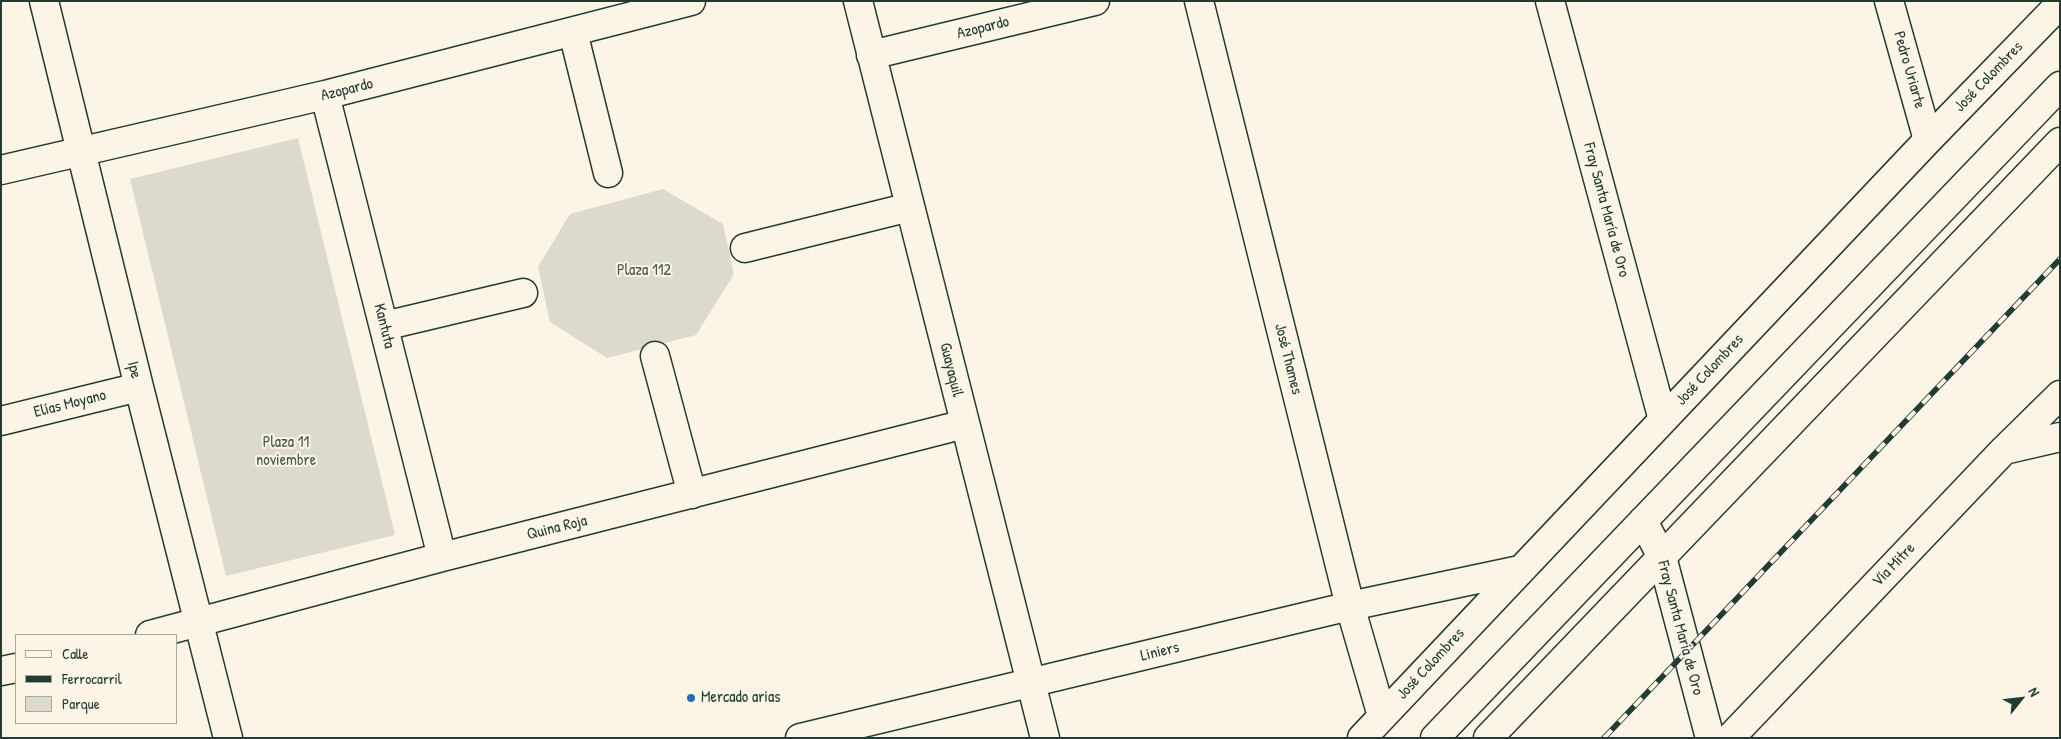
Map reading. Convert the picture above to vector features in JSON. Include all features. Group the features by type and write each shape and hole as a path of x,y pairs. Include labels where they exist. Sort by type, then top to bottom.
{"street":[{"name":"Ipe","path":"44,1 228,738"},
{"name":"Azopardo","path":"1,170 325,96 691,1"},
{"name":"Guayaquil","path":"858,1 1045,738"},
{"name":"Azopardo","path":"871,55 1095,1"},
{"name":"José Thames","path":"1199,1 1350,606 1382,716"},
{"name":"Fray Santa María de Oro","path":"1550,1 1663,420"},
{"name":"Pedro Uriarte","path":"1889,1 1928,140"},
{"name":"José Colombres","path":"1362,738 1928,140 2060,4"},
{"path":"573,32 608,173"},
{"path":"1435,738 2060,86"},
{"name":"Kantuta","path":"325,96 442,557"},
{"path":"1488,738 2060,142"},
{"path":"746,248 910,207"},
{"path":"384,326 523,293"},
{"path":"655,356 692,494"},
{"name":"Elías Moyano","path":"1,421 139,387"},
{"name":"Vía Mitre","path":"1730,738 2004,450 2060,395"},
{"name":"Quina Roja","path":"154,634 442,557 965,424"},
{"path":"2004,450 2060,436"},
{"name":"Fray Santa María de Oro","path":"1643,521 1662,557 1710,738"},
{"name":"Liniers","path":"800,738 1350,606 1520,570"},
{"path":"1,671 15,668"}],"green space":[{"name":"Plaza 11 noviembre","path":"298,138 395,535 226,576 130,179"},
{"name":"Plaza 112","path":"663,189 723,224 734,274 696,335 607,358 550,322 538,267 570,214"}],"railway":[{"path":"1604,738 2060,259"}],"place":[{"name":"Mercado arias","path":"691,698"}]}
